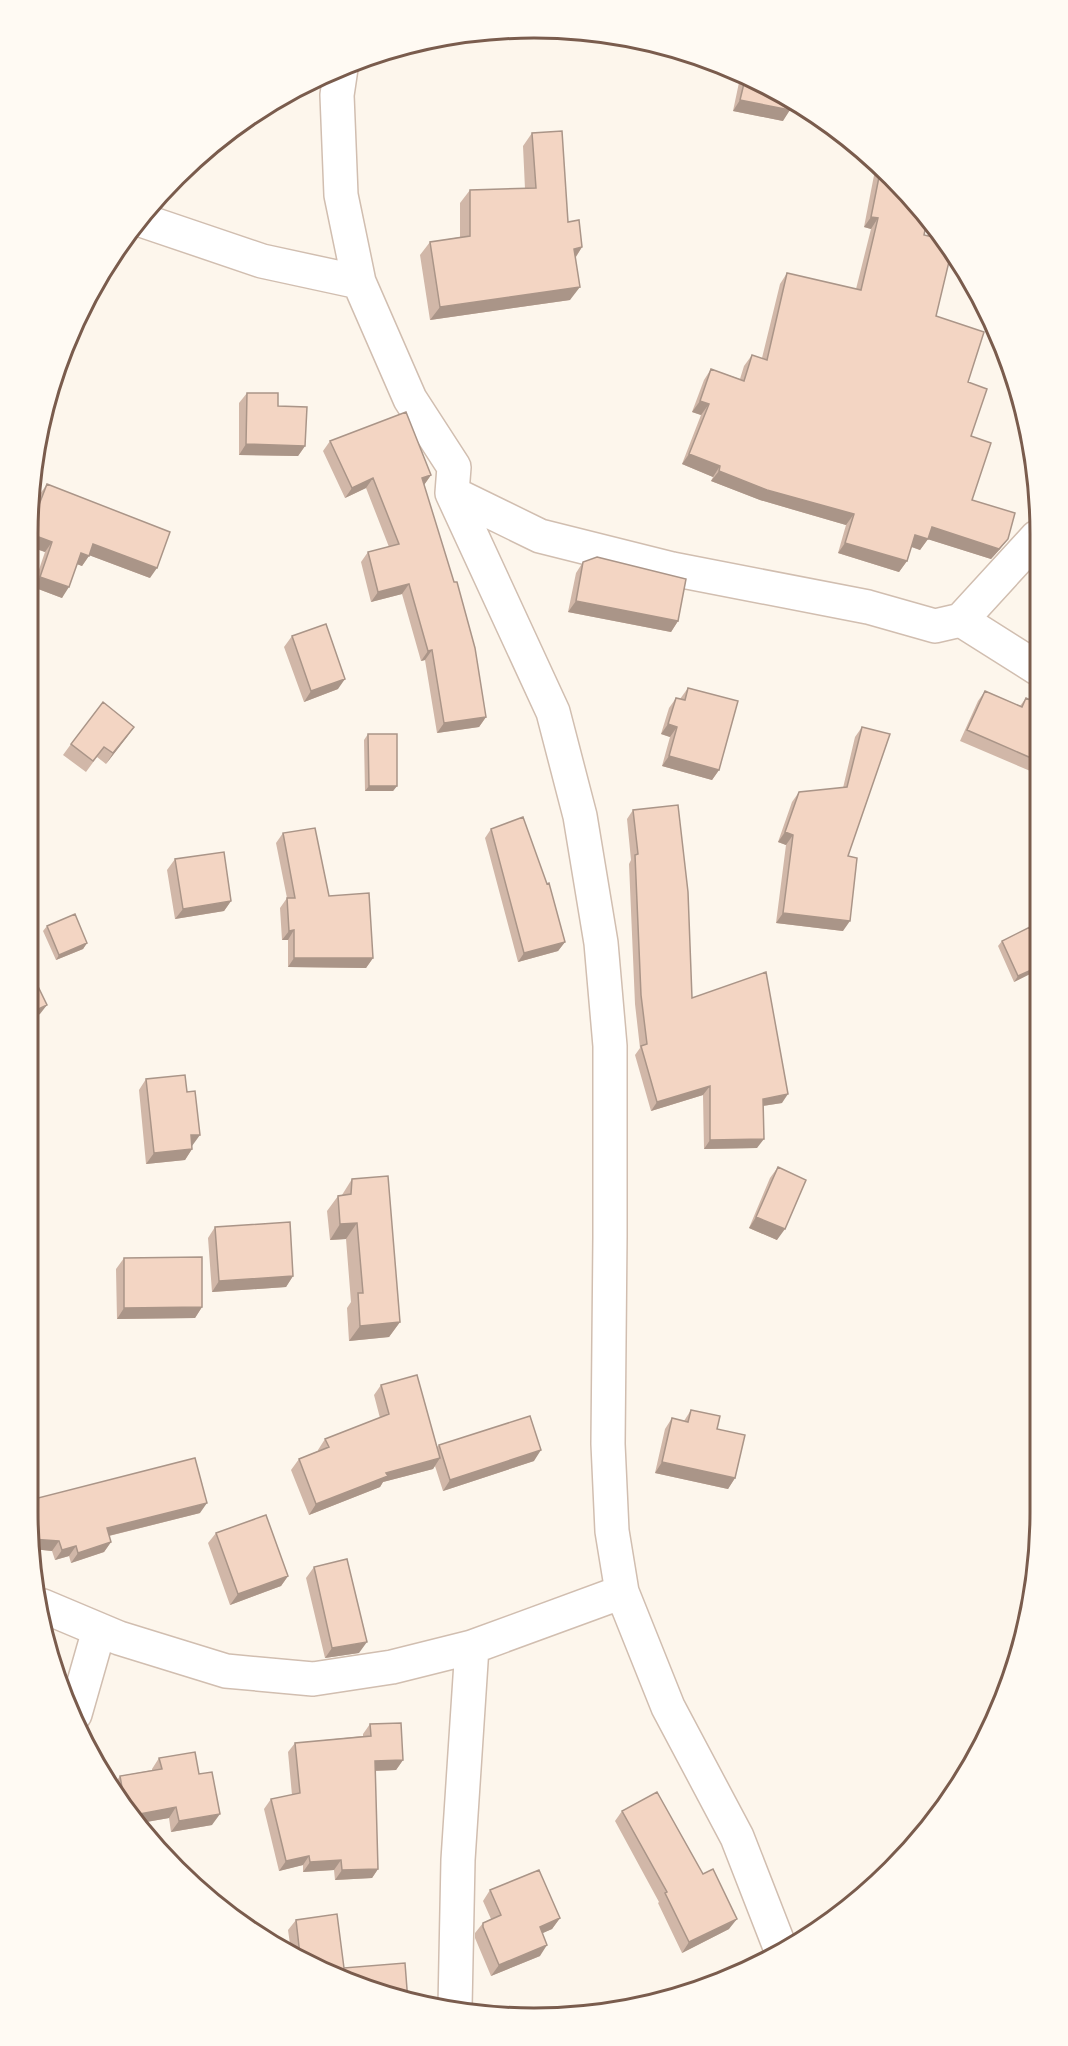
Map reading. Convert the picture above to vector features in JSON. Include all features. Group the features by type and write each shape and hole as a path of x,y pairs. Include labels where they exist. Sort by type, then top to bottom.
{"street":[{"path":"340,77 337,95 341,195 359,282 410,399 454,467 452,493 553,712 580,816 601,943 610,1046 608,1444 612,1531 622,1592 668,1707 737,1837 779,1944"},
{"path":"148,222 262,261 359,282"},
{"path":"452,493 540,536 661,566 868,607 935,626 961,620 1030,545"},
{"path":"961,620 1030,664"},
{"path":"47,1608 119,1638 226,1671 313,1679 392,1667 472,1647 622,1592"},
{"path":"77,1707 99,1629"},
{"path":"454,2002 458,1860 472,1647"}],"building":[{"path":"744,84 790,109 790,110 740,100"},
{"path":"562,131 568,222 579,220 582,247 574,249 580,287 440,307 430,242 470,236 470,190 536,188 532,133"},
{"path":"879,177 925,229 924,235 931,237 949,261 936,316 984,332 968,382 987,389 971,436 991,443 972,500 1015,513 1008,539 999,549 932,527 928,539 915,535 907,561 845,543 854,514 767,490 719,471 720,466 689,454 709,404 700,401 711,369 744,381 752,355 767,360 787,273 861,290 878,218 871,217"},
{"path":"247,393 278,393 278,406 307,407 305,446 246,444"},
{"path":"406,412 431,475 422,478 454,582 457,582 475,648 486,717 444,723 432,650 428,651 409,584 378,592 368,552 399,544 373,478 352,488 330,441"},
{"path":"47,484 170,532 157,568 93,544 89,556 81,553 69,587 40,577 52,542 38,537 39,505"},
{"path":"597,557 686,579 678,621 576,601 583,562"},
{"path":"326,624 345,679 311,691 292,636"},
{"path":"688,688 738,701 719,770 669,756 677,727 668,724 676,698 685,700"},
{"path":"985,691 1022,707 1026,698 1030,700 1030,758 967,730"},
{"path":"103,702 134,727 113,753 104,747 93,761 71,744"},
{"path":"862,727 890,734 848,856 857,858 850,921 783,913 793,835 785,832 799,792 847,787"},
{"path":"368,734 397,734 397,786 369,786"},
{"path":"678,805 688,892 692,998 766,972 788,1094 763,1099 764,1139 710,1140 710,1086 657,1102 641,1046 647,1044 641,995 635,855 638,854 633,810"},
{"path":"523,817 547,884 549,883 565,942 524,953 491,829"},
{"path":"315,828 329,896 369,893 373,958 294,958 294,930 289,931 287,898 295,898 283,833"},
{"path":"224,852 231,901 183,909 175,859"},
{"path":"75,914 87,943 59,955 47,926"},
{"path":"1030,927 1030,971 1018,976 1002,941"},
{"path":"38,987 47,1005 38,1009"},
{"path":"185,1075 187,1092 195,1091 200,1135 191,1135 192,1149 154,1153 146,1079"},
{"path":"778,1167 806,1180 785,1229 756,1217"},
{"path":"388,1176 400,1322 360,1326 358,1293 363,1293 357,1223 340,1224 338,1196 351,1194 352,1179"},
{"path":"290,1222 293,1276 219,1281 215,1227"},
{"path":"202,1257 202,1307 124,1308 124,1258"},
{"path":"417,1375 440,1458 386,1473 388,1476 316,1504 299,1459 329,1447 325,1439 389,1414 381,1385"},
{"path":"691,1410 720,1416 717,1429 745,1435 735,1478 662,1462 672,1418 688,1422"},
{"path":"530,1416 541,1450 450,1480 439,1445"},
{"path":"195,1458 207,1503 107,1528 111,1542 78,1553 76,1546 62,1550 59,1541 39,1540 38,1498"},
{"path":"266,1515 288,1576 238,1594 216,1533"},
{"path":"347,1559 367,1642 332,1648 314,1567"},
{"path":"401,1723 403,1760 375,1761 378,1869 342,1870 341,1860 310,1862 309,1856 286,1861 271,1799 300,1793 295,1743 371,1736 370,1724"},
{"path":"195,1752 199,1774 212,1772 220,1814 179,1821 176,1807 140,1814 122,1790 120,1776 162,1769 159,1758"},
{"path":"657,1792 703,1874 713,1869 737,1919 689,1942 665,1893 667,1892 622,1811"},
{"path":"539,1870 560,1918 540,1927 547,1945 499,1965 483,1927 483,1923 501,1915 490,1890"},
{"path":"337,1914 344,1968 405,1963 407,1992 344,1971 299,1949 296,1920"}]}
